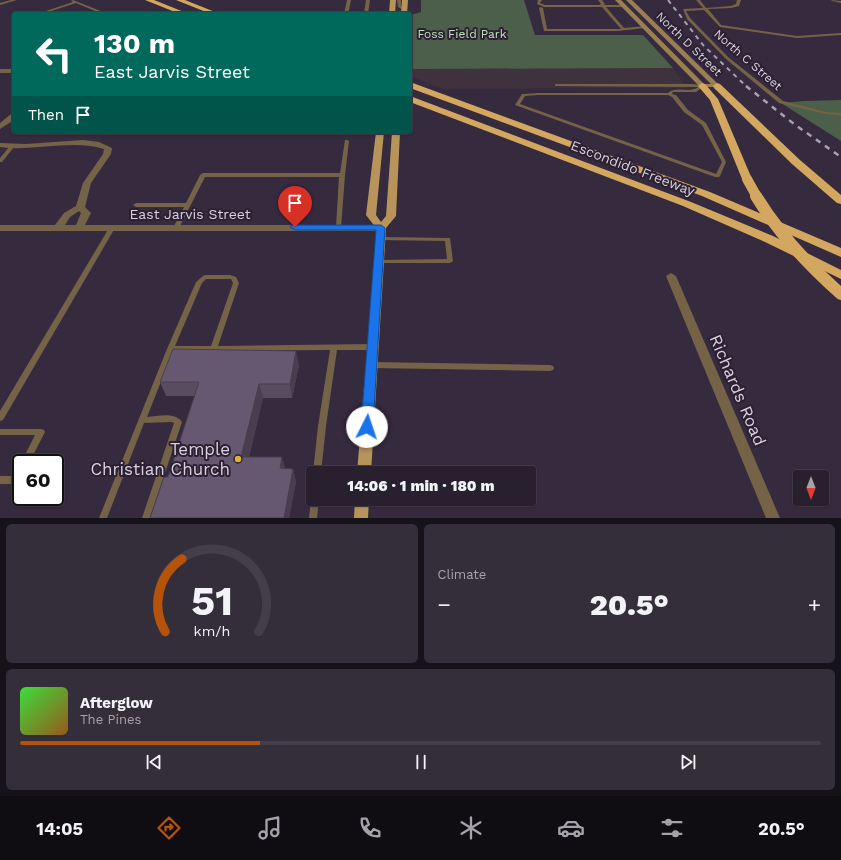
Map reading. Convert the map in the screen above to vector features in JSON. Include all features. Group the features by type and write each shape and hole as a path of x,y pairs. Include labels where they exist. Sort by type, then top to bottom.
{"highway":[{"path":"148,0 181,12"},
{"path":"179,0 212,12"},
{"name":"Escondido Freeway","path":"412,86 706,194 841,253"},
{"path":"702,86 714,99 746,179 759,204 804,260 841,294"},
{"path":"717,86 791,157 841,201"},
{"name":"Escondido Freeway","path":"412,100 687,204 768,239 841,275"}],"main road":[{"path":"392,12 393,0"},
{"path":"404,12 405,0"},
{"name":"North D Street","path":"618,0 702,86"},
{"name":"North D Street","path":"629,0 717,86"},
{"path":"645,27 655,26"},
{"path":"702,86 717,86"},
{"path":"365,466 381,239 381,228 371,215 380,134"},
{"path":"381,228 391,216 396,134"},
{"path":"361,518 362,506"}],"street":[{"path":"0,71 12,71"},
{"path":"0,127 12,118"},
{"path":"0,145 12,147 88,144 102,145 108,148 107,154 87,182 80,207 67,215 58,228"},
{"path":"79,228 86,213 80,207"},
{"name":"East Jarvis Street","path":"0,228 381,228"},
{"name":"Richards Road","path":"671,276 773,518"}],"lane":[{"path":"0,4 16,0"},
{"path":"71,0 101,12"},
{"path":"346,12 349,0"},
{"path":"366,12 368,0"},
{"path":"399,0 399,6 404,12"},
{"path":"540,0 538,3 544,6 623,6"},
{"path":"600,0 604,2 602,6"},
{"path":"698,0 720,26 797,36 841,34"},
{"path":"705,10 736,6 738,5 739,0"},
{"path":"833,0 841,2"},
{"path":"45,12 76,2"},
{"path":"602,6 623,29"},
{"path":"541,8 545,30 623,29 645,27"},
{"name":"North C Street","path":"705,10 684,10 688,18 722,52 766,91 781,102 799,107 841,114"},
{"path":"556,85 702,86"},
{"path":"668,85 670,92 686,112 704,124 724,162 717,176 517,105 524,95 670,92 696,91 702,86"},
{"path":"339,227 342,175 347,141"},
{"path":"0,160 12,147"},
{"path":"176,228 203,175 342,175"},
{"path":"136,205 187,205"},
{"path":"0,418 112,228"},
{"path":"379,262 450,261 448,239 381,239"},
{"path":"103,518 170,349 199,282 205,277 234,278 236,283 214,349"},
{"path":"170,349 373,347"},
{"path":"318,466 322,426 334,348"},
{"path":"372,365 550,368"},
{"path":"142,420 172,419 178,422 146,518"},
{"path":"0,432 41,432 30,454"},
{"path":"0,480 12,480"},
{"path":"313,518 314,506"}],"shaded area":[{"path":"673,68 687,88 443,89 412,77 412,69"}],"green space":[{"name":"Foss Field Park","path":"421,0 524,0 535,35 643,35 673,68 412,69 412,15 421,12"},
{"path":"841,100 841,141 781,103 804,101"}],"building":[{"path":"173,349 296,351 290,384 259,384 241,457 282,457 280,468 293,469 284,518 150,518 164,477 168,477 199,382 160,382"}],"railway":[{"path":"668,0 703,45 747,87"},
{"path":"746,86 794,124 841,157"}],"place":[{"name":"Temple Christian Church","path":"238,459"}],"route":[{"path":"295,227 381,228 367,427"}]}
